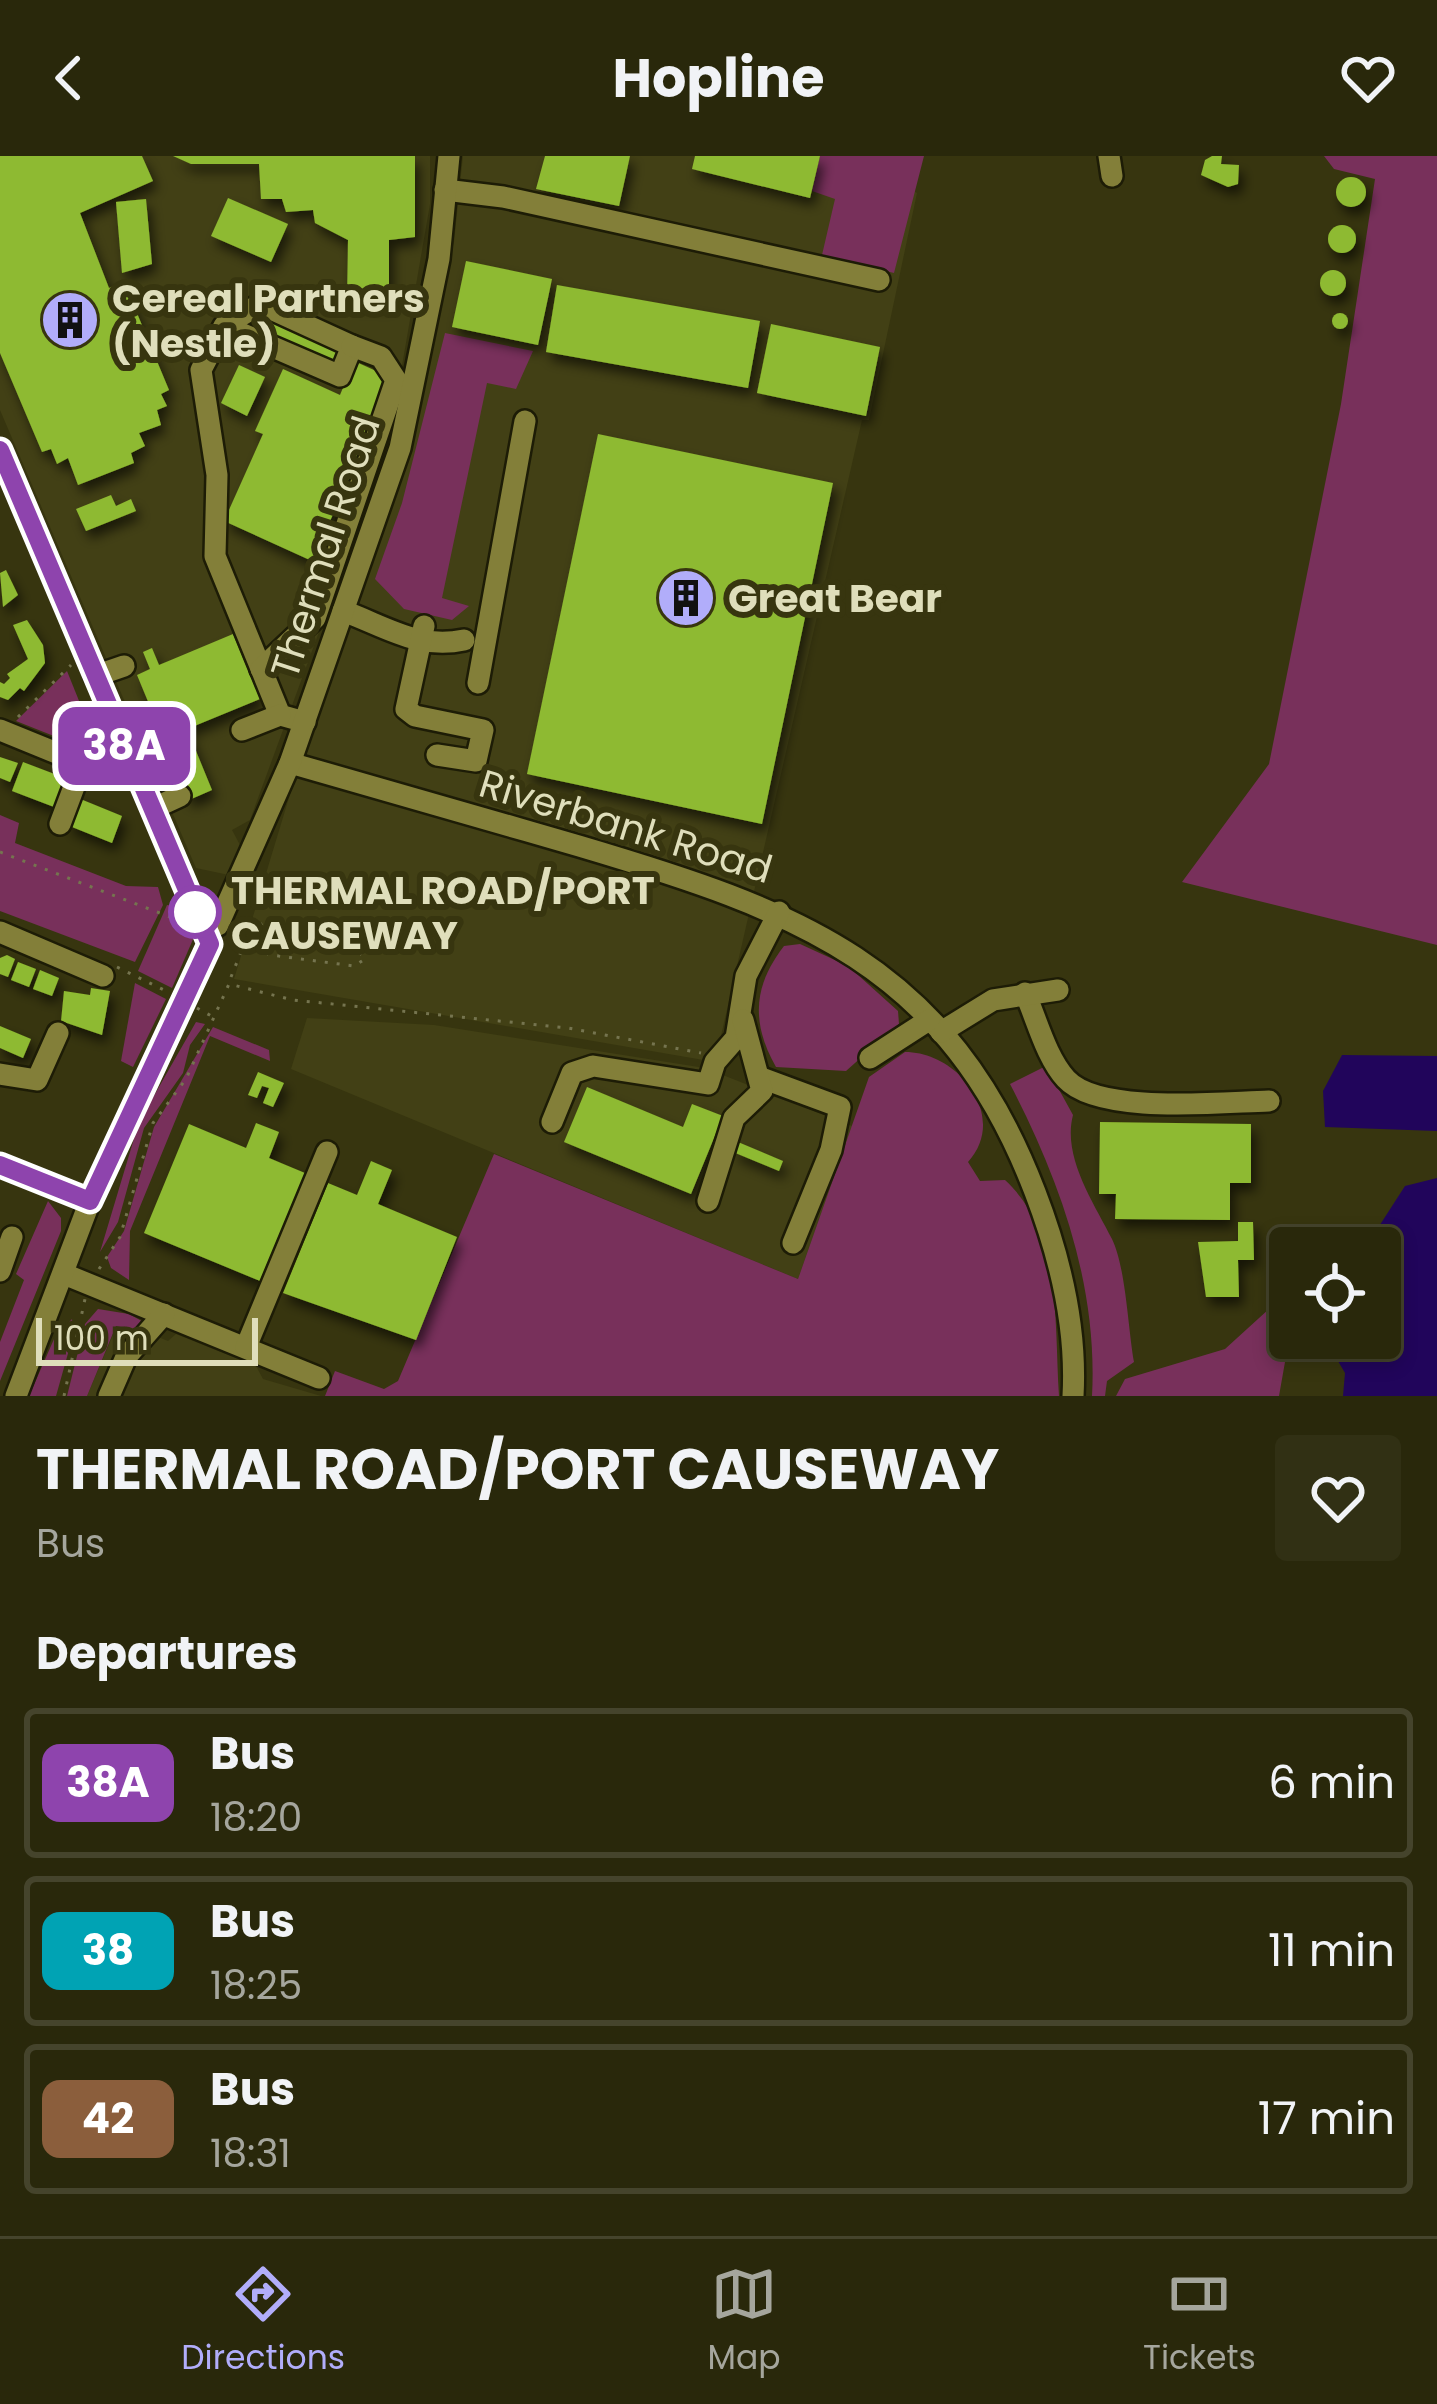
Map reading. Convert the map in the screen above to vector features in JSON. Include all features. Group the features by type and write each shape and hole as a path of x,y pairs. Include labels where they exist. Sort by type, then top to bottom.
{"street":[{"name":"Thermal Road","path":"16,1396 90,1201 290,764 344,611 400,448 439,259 449,156"},
{"path":"446,190 503,197 879,280"},
{"path":"261,669 316,618 396,380 380,357 260,304 224,326 201,370 217,475 215,556 261,669 280,715"},
{"path":"224,326 340,376 352,346"},
{"path":"478,683 474,642 525,421"},
{"path":"0,450 207,937"},
{"path":"344,611 374,622 384,632 422,633 443,645 474,642"},
{"path":"422,633 406,709 415,716 483,730 476,761 436,754"},
{"path":"95,676 124,666"},
{"path":"242,730 280,715 305,722"},
{"path":"2,731 83,764 125,748"},
{"path":"61,824 83,764"},
{"name":"Riverbank Road","path":"290,764 705,884 779,912 856,957 935,1026 985,1087 1024,1164 1057,1248 1069,1311 1073,1396"},
{"path":"152,809 180,796"},
{"path":"551,1122 572,1073 593,1066 708,1084 720,1057 736,1038 746,976 779,912"},
{"path":"0,932 103,976"},
{"path":"870,1058 993,1000 1058,990"},
{"path":"1025,994 1059,1071 1083,1093 1124,1100 1269,1101"},
{"path":"708,1201 734,1118 762,1091 741,1008"},
{"path":"0,1074 37,1080 58,1033"},
{"path":"759,1077 841,1107 831,1150 793,1243"},
{"path":"246,1347 327,1152"},
{"path":"0,1165 90,1201"},
{"path":"0,1270 12,1237"},
{"path":"64,1274 319,1378"},
{"path":"109,1396 127,1357 164,1314"}],"path":[{"path":"2,731 84,651"},
{"path":"0,852 207,937 271,955 354,966 365,959 357,949 266,920 247,937 231,977 229,984 187,1078 153,1123 120,1237 80,1310 80,1332 64,1396"},
{"path":"229,984 292,1000 568,1028 720,1057"}],"shaded area":[{"path":"0,156 430,156 430,204 389,441 250,820 232,830 240,845 229,875 196,868 0,410"},
{"path":"463,156 853,156 917,193 869,420 862,420 715,1062 234,979 427,343 454,242"},
{"path":"820,156 924,156 894,273 822,255 835,199 812,191"},
{"path":"1324,156 1437,156 1437,945 1182,882 1269,764 1341,404 1375,179 1334,169"},
{"path":"445,333 533,351 516,389 487,383 442,598 469,606 452,620 404,609 375,579 402,503"},
{"path":"67,671 96,743 84,748 16,721"},
{"path":"0,815 19,823 15,843 126,886 158,887 163,905 135,962 0,911"},
{"path":"167,905 182,907 194,937 172,988 138,971"},
{"path":"800,944 848,966 898,1011 899,1024 846,1071 776,1067 762,1035 759,1005 766,976 784,946"},
{"path":"135,983 166,999 133,1067 121,1061"},
{"path":"307,1018 434,1025 705,1068 852,1126 798,1279 291,1069"},
{"path":"196,1022 205,1024 190,1045 183,1073 144,1128 118,1222 100,1252 139,1122"},
{"path":"213,1027 269,1050 270,1061 210,1036 130,1231 129,1280 111,1268 107,1257 124,1231 154,1127"},
{"path":"905,1052 943,1063 972,1090 983,1126 968,1162 980,1181 1005,1180 1037,1226 1052,1281 1059,1396 325,1396 335,1371 384,1389 398,1381 494,1154 798,1279 869,1077"},
{"path":"1342,1055 1437,1056 1437,1131 1325,1127 1323,1091"},
{"path":"1046,1066 1073,1115 1076,1163 1117,1251 1124,1282 1134,1362 1107,1381 1105,1396 1092,1396 1089,1314 1072,1235 1045,1158 1010,1084"},
{"path":"1437,1178 1437,1396 1343,1396 1345,1373 1339,1359 1401,1359 1401,1227 1379,1227 1405,1186"},
{"path":"48,1201 61,1218 61,1231 0,1381 0,1342 24,1280 16,1274"},
{"path":"98,1309 129,1314 149,1325 148,1333 116,1326 87,1396 67,1396 85,1324"},
{"path":"1269,1309 1269,1359 1286,1359 1279,1396 1116,1396 1125,1379 1225,1349"},
{"path":"72,1319 74,1332 56,1396 29,1396 54,1339"},
{"path":"115,1330 144,1341 148,1333 168,1341 176,1334 256,1366 263,1379 321,1396 87,1396"}],"building":[{"name":"Cereal Partners (Nestle)","path":"0,156 142,156 153,181 80,213 109,288 124,282 169,390 161,394 167,406 157,410 161,425 139,433 145,446 131,453 134,463 78,485 68,458 57,464 51,449 42,452 0,353"},
{"name":"Cereal Partners (Nestle)","path":"173,156 415,156 415,237 389,240 389,302 347,300 348,240 315,223 313,210 286,212 282,199 261,199 259,164 191,164"},
{"path":"545,156 630,156 619,206 536,189"},
{"path":"695,156 820,156 810,198 692,169"},
{"path":"1222,156 1221,164 1239,165 1238,184 1228,187 1201,175 1205,160"},
{"path":"1351,177 1366,192 1351,207 1336,192"},
{"path":"228,198 288,224 271,262 211,236"},
{"path":"146,199 152,264 122,273 116,202"},
{"path":"1342,225 1352,229 1356,239 1352,249 1342,253 1332,249 1328,239 1332,229"},
{"path":"466,261 552,279 538,345 452,327"},
{"path":"1333,270 1346,283 1333,296 1320,283"},
{"path":"557,285 760,321 748,388 546,352"},
{"path":"271,312 348,346 340,364 263,330"},
{"path":"1340,313 1348,321 1340,329 1332,321"},
{"path":"771,324 880,347 866,416 757,393"},
{"path":"354,361 394,379 312,561 224,521 263,434 255,431 283,369 340,395"},
{"path":"239,365 265,377 247,416 221,403"},
{"name":"Great Bear","path":"598,434 833,483 762,824 527,774"},
{"path":"111,495 116,506 131,499 136,511 86,531 76,509"},
{"path":"6,570 18,595 3,607 0,573"},
{"path":"27,620 43,645 45,663 24,691 20,688 8,700 0,697 0,682 4,684 10,678 7,674 28,659 13,625"},
{"path":"233,634 260,699 187,729 212,790 189,800 137,675 150,669 143,652 152,648 159,665"},
{"path":"0,757 18,763 10,782 0,778"},
{"path":"23,762 65,778 54,807 12,791"},
{"path":"78,798 122,816 112,843 67,825"},
{"path":"0,958 15,959 8,977 0,974"},
{"path":"18,962 36,969 29,987 11,980"},
{"path":"40,970 59,978 52,996 33,989"},
{"path":"91,988 110,991 102,1035 61,1021 64,991 90,995"},
{"path":"0,1026 31,1039 23,1058 0,1048"},
{"path":"258,1072 284,1083 273,1107 263,1103 269,1088 262,1086 257,1098 248,1095"},
{"path":"587,1087 683,1127 692,1104 723,1116 691,1194 564,1142"},
{"path":"1100,1122 1251,1124 1251,1183 1230,1183 1230,1220 1115,1219 1116,1194 1099,1194"},
{"path":"256,1123 279,1132 269,1158 305,1173 260,1281 144,1233 189,1124 246,1148"},
{"path":"738,1142 783,1161 779,1171 733,1152"},
{"path":"371,1161 392,1170 378,1204 457,1237 416,1340 283,1293 328,1183 357,1195"},
{"path":"1238,1222 1253,1222 1254,1260 1238,1260 1239,1297 1206,1297 1198,1242 1238,1241"}],"bus line":[{"name":"38A","path":"0,450 210,944 90,1201 0,1165"}],"place":[{"name":"Cereal Partners (Nestle)","path":"70,320"},
{"name":"Great Bear","path":"686,598"},
{"name":"THERMAL ROAD/PORT CAUSEWAY","path":"195,912"}]}
